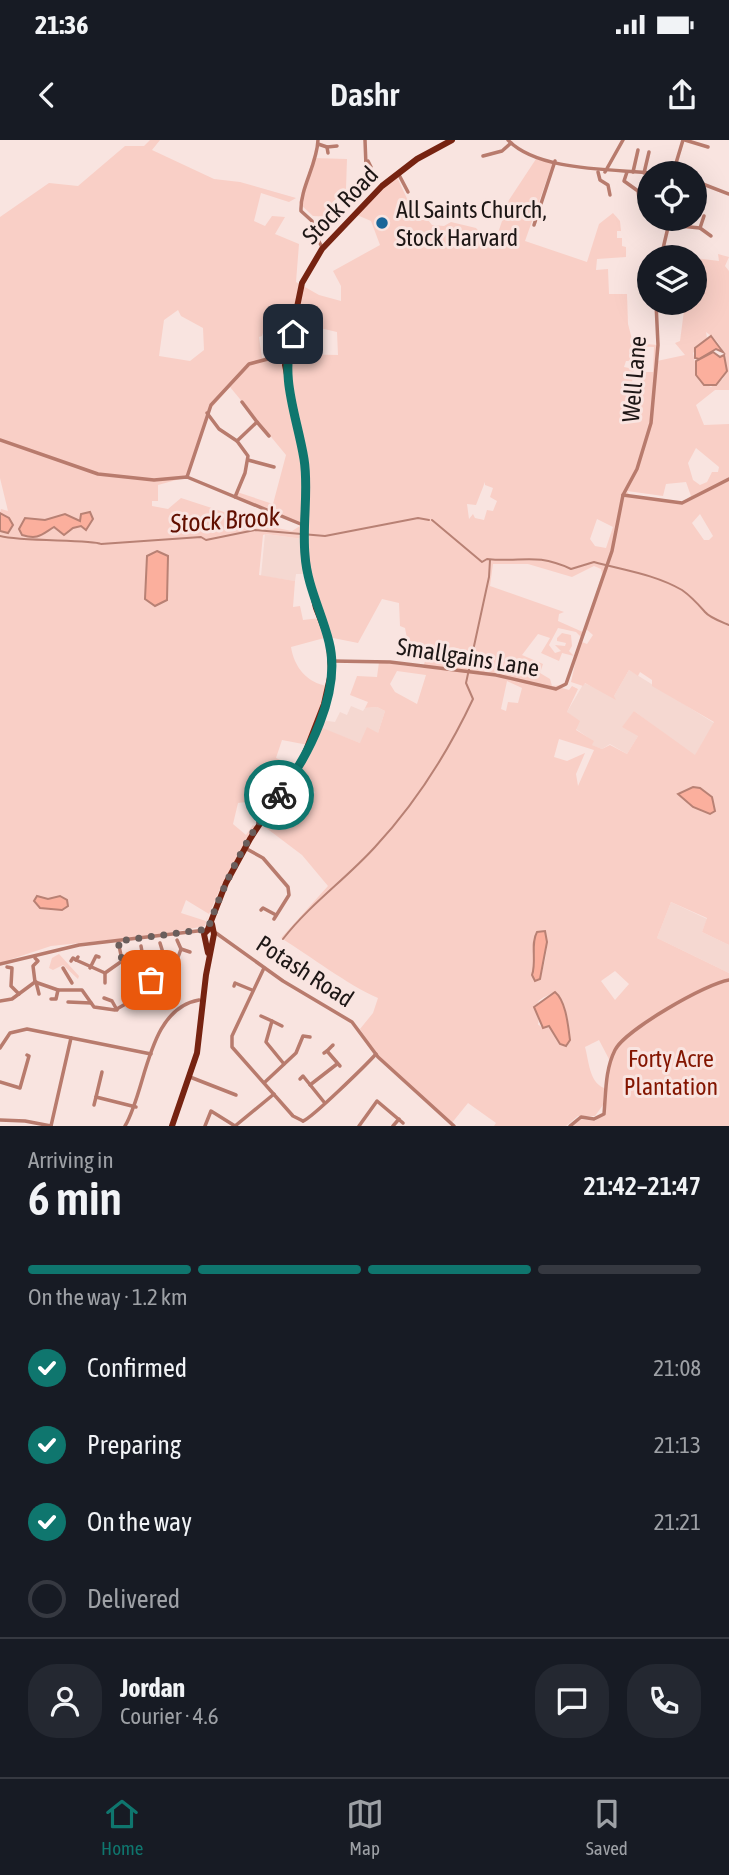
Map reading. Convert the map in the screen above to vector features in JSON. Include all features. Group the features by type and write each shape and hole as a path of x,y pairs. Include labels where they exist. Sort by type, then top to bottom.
{"main road":[{"name":"Stock Road","path":"172,1126 200,1040 211,918 245,848 303,758 326,698 332,661 305,558 304,462 287,384 287,354 296,335 302,283 322,249 398,173 452,140"}],"street":[{"path":"365,140 368,161"},
{"path":"605,172 623,140"},
{"path":"677,161 684,140 708,147"},
{"path":"322,249 313,231 313,221 301,211 301,202 312,172 318,142 327,147 337,146"},
{"path":"484,156 502,151 509,142 526,154 598,172 637,172"},
{"path":"327,147 328,153"},
{"path":"634,172 638,150"},
{"path":"647,161 649,152"},
{"path":"534,225 555,160"},
{"path":"598,172 600,180 608,184 610,195"},
{"path":"621,172 624,179 637,190"},
{"path":"624,179 627,172"},
{"path":"398,173 408,192"},
{"path":"707,185 729,193"},
{"path":"704,231 711,236"},
{"name":"Well Lane","path":"623,495 637,469 654,407 658,345 657,315"},
{"path":"187,477 207,413 249,364 287,354"},
{"path":"242,402 269,436"},
{"path":"207,413 219,429 237,441 248,460 274,467"},
{"path":"237,441 257,422"},
{"path":"0,440 98,474 154,480 187,477 235,497 304,532"},
{"path":"235,497 248,460"},
{"path":"623,495 682,503 729,479"},
{"name":"Smallgains Lane","path":"332,661 390,662 562,688 569,680 607,566 623,495"},
{"path":"245,848 263,858 288,887 289,895 275,917 263,908"},
{"name":"Potash Road","path":"118,941 191,931 223,937 264,968 358,1027 376,1054 454,1126"},
{"path":"0,964 47,951 118,941 122,960 151,980 165,982 171,977 181,949 177,940"},
{"path":"160,943 164,956"},
{"path":"36,982 58,990 82,990 90,1003 97,1008 117,1010 129,1002 144,963 141,946"},
{"path":"181,949 190,952"},
{"path":"142,953 148,953"},
{"path":"90,968 97,955"},
{"path":"164,956 176,961"},
{"path":"156,966 164,956"},
{"path":"38,959 33,968 39,994"},
{"path":"75,959 105,973"},
{"path":"105,973 122,960"},
{"path":"11,966 10,983 19,994"},
{"path":"63,968 72,983"},
{"path":"264,968 232,1036 232,1053 265,1082 293,1116 303,1123 312,1118 324,1102 376,1054"},
{"path":"105,973 106,983"},
{"path":"570,1126 581,1117 594,1119 604,1114 609,1066 615,1049 627,1034 706,988 729,979"},
{"path":"0,1001 12,999 36,982"},
{"path":"235,983 252,990"},
{"path":"55,1000 58,990"},
{"path":"104,998 113,1002 117,1010"},
{"path":"125,1126 136,1107 151,1054 172,1013 199,1000"},
{"path":"68,1002 90,1003"},
{"path":"261,1016 282,1027"},
{"path":"272,1021 266,1042 284,1064"},
{"path":"0,1048 6,1037 19,1029 151,1054"},
{"path":"299,1032 310,1037"},
{"path":"265,1082 284,1064 295,1058 303,1036"},
{"path":"0,1120 51,1126 71,1038"},
{"path":"310,1085 339,1065 325,1052 333,1045"},
{"path":"0,1083 20,1088 29,1056"},
{"path":"94,1105 102,1072"},
{"path":"302,1076 324,1102"},
{"path":"190,1077 236,1095"},
{"path":"231,1092 233,1086"},
{"path":"205,1108 235,1126 274,1094"},
{"path":"96,1097 136,1107"},
{"path":"359,1126 375,1099 401,1121 393,1126"},
{"path":"205,1126 211,1111"}],"shaded area":[{"path":"711,336 723,352 716,349 699,359 695,358 695,348"},
{"path":"713,352 720,357 724,355 727,371 716,385 704,385 696,375 696,361"},
{"path":"90,512 93,519 86,530 81,526 64,535 54,527 32,537 22,535 19,529 25,518 45,520 65,514 80,521 81,514"},
{"path":"0,513 9,518 13,525 8,533 0,531"},
{"path":"265,534 303,539 308,574 296,574 295,581 261,576"},
{"path":"157,551 168,556 167,600 155,606 145,599 147,556"},
{"path":"629,670 714,723 695,756 634,711 638,736 627,754 610,744 602,749 591,745 593,741 576,729 567,712 584,683 614,696"},
{"path":"351,706 363,711 365,708 377,707 385,711 378,733 360,743 318,727 321,720 335,722 340,712 347,715"},
{"path":"693,787 700,788 712,797 715,811 710,814 693,807 678,794"},
{"path":"37,896 48,899 60,896 67,900 68,906 62,910 40,908 34,901"},
{"path":"671,902 707,919 702,932 729,945 729,973 657,938"},
{"path":"545,931 547,942 540,979 535,981 532,975 535,937 537,932"},
{"path":"555,992 562,1001 567,1021 570,1040 566,1046 560,1044 549,1026 543,1028 534,1007"}],"green space":[{"path":"150,140 160,140 152,150 214,179 240,182 296,198 289,202 261,193 254,221 265,226 272,216 285,217 275,234 299,244 296,282 319,295 341,301 341,286 333,271 380,245 371,221 357,215 396,175 417,220 428,220 432,225 444,226 451,222 476,228 484,237 496,239 509,200 536,159 553,162 525,241 587,262 599,224 613,213 620,221 621,231 617,231 617,238 622,238 626,257 597,259 596,270 608,269 609,294 627,294 628,324 633,343 658,345 657,361 685,355 675,343 680,341 683,315 707,315 707,260 719,261 718,254 729,257 725,266 729,271 729,390 715,390 696,405 704,425 729,424 729,945 702,932 707,918 671,902 657,938 729,973 729,980 720,981 690,996 641,1024 627,1035 610,1061 599,1040 585,1047 592,1076 604,1088 603,1105 595,1116 578,1116 566,1126 494,1126 496,1123 468,1103 451,1124 378,1057 360,1029 373,1013 378,998 341,978 281,938 328,886 302,855 261,824 264,813 246,802 238,803 233,824 246,835 253,825 257,828 230,876 226,875 209,914 186,900 181,913 206,921 208,915 205,926 157,935 51,946 0,963 0,531 8,533 13,525 9,518 0,513 1,509 8,511 0,478 0,217 49,183 78,186 125,146 144,146","holes":["274,306 280,306 281,319 337,332 338,355 287,354 262,358 259,337 262,336 270,311","178,310 181,316 203,328 204,350 190,361 159,356 164,320","706,332 724,353 723,379 711,387 699,381 693,353 707,338","633,346 654,347 653,372 644,372 643,383 632,382 634,369 624,367 626,361 632,361","230,387 286,455 273,504 237,492 235,497 303,525 303,519 306,519 306,530 300,526 292,531 267,526 181,498 168,509 152,506 152,501 158,501 158,485 187,477 207,413","696,448 719,467 718,472 712,472 707,482 700,485 693,480 688,463","485,482 485,485 493,488 490,497 497,501 493,511 487,510 484,520 475,518 473,514 469,519 467,504 476,505","686,482 691,496 682,503 630,496 627,491 663,496 666,484","700,514 713,536 704,540 692,523","597,519 613,527 606,548 595,546 590,539","263,535 303,539 320,618 303,620 300,606 293,607 295,581 259,575","157,551 168,556 167,600 155,606 145,599 147,556","493,564 528,564 572,577 594,566 601,569 602,574 586,629 593,635 587,644 582,642 585,633 558,621 559,614 564,612 490,586","382,599 399,603 400,626 405,628 408,644 427,654 423,668 379,662 377,677 357,676 350,695 368,702 365,708 377,707 385,711 378,733 367,727 360,743 315,725 328,686 307,677 295,661 291,647 328,637 358,643","558,628 576,632 581,637 571,682 583,686 585,683 616,700 614,696 629,670 638,676 640,672 652,680 652,686 714,722 695,755 634,711 622,727 638,736 627,754 610,745 602,749 592,745 594,741 576,730 580,721 567,712 578,689 572,686 569,690 562,688 564,685 552,686 550,679 540,673 543,664 522,655 538,634 550,638 541,653 559,661 562,653 574,656 569,651 572,646 571,635 562,633 557,638 557,641 566,643 565,646 555,645 561,651 555,653 549,645","397,671 426,675 417,704 395,692 390,684","507,681 522,688 518,703 508,702 506,711 501,709","559,739 594,750 578,786 576,774 585,753 567,761 554,757","282,740 308,745 305,759 287,791 283,790 279,794 268,788 268,782 285,762 276,758","297,782 315,792 306,806 290,792","693,787 700,788 712,797 715,811 710,814 701,811 678,794","545,931 547,942 540,979 535,981 532,975 538,932","615,971 629,984 615,1000 601,981","555,992 562,1002 569,1026 567,1047 560,1044 550,1027 543,1028 538,1024 537,1004"]},
{"path":"313,158 347,159 346,189 328,207 331,217 313,216 299,203"},
{"path":"59,954 79,976 78,979 63,965 53,970 49,968 52,958"},
{"name":"Forty Acre Plantation","path":"729,981 729,1126 572,1126 581,1119 595,1121 605,1114 612,1057 624,1040 664,1012 721,982"}],"waterway":[{"name":"Stock Brook","path":"0,536 101,544 201,537 206,540 255,530 325,536 418,518 429,520"},
{"path":"432,520 482,562 487,559 537,559 571,569 594,562 638,573 682,590 707,614 729,625"},
{"name":"Stock Brook","path":"283,939 390,830 430,777 453,738 473,699 466,683 489,577 490,560"}],"way so far":[{"path":"151,980 122,960 118,941 208,929 229,877 262,817 279,795"}],"place":[{"name":"All Saints Church, Stock Harvard","path":"382,223"}],"route":[{"path":"279,795 303,758 319,720 329,689 332,661 329,641 316,608 305,558 304,462 285,365 293,334"}]}
